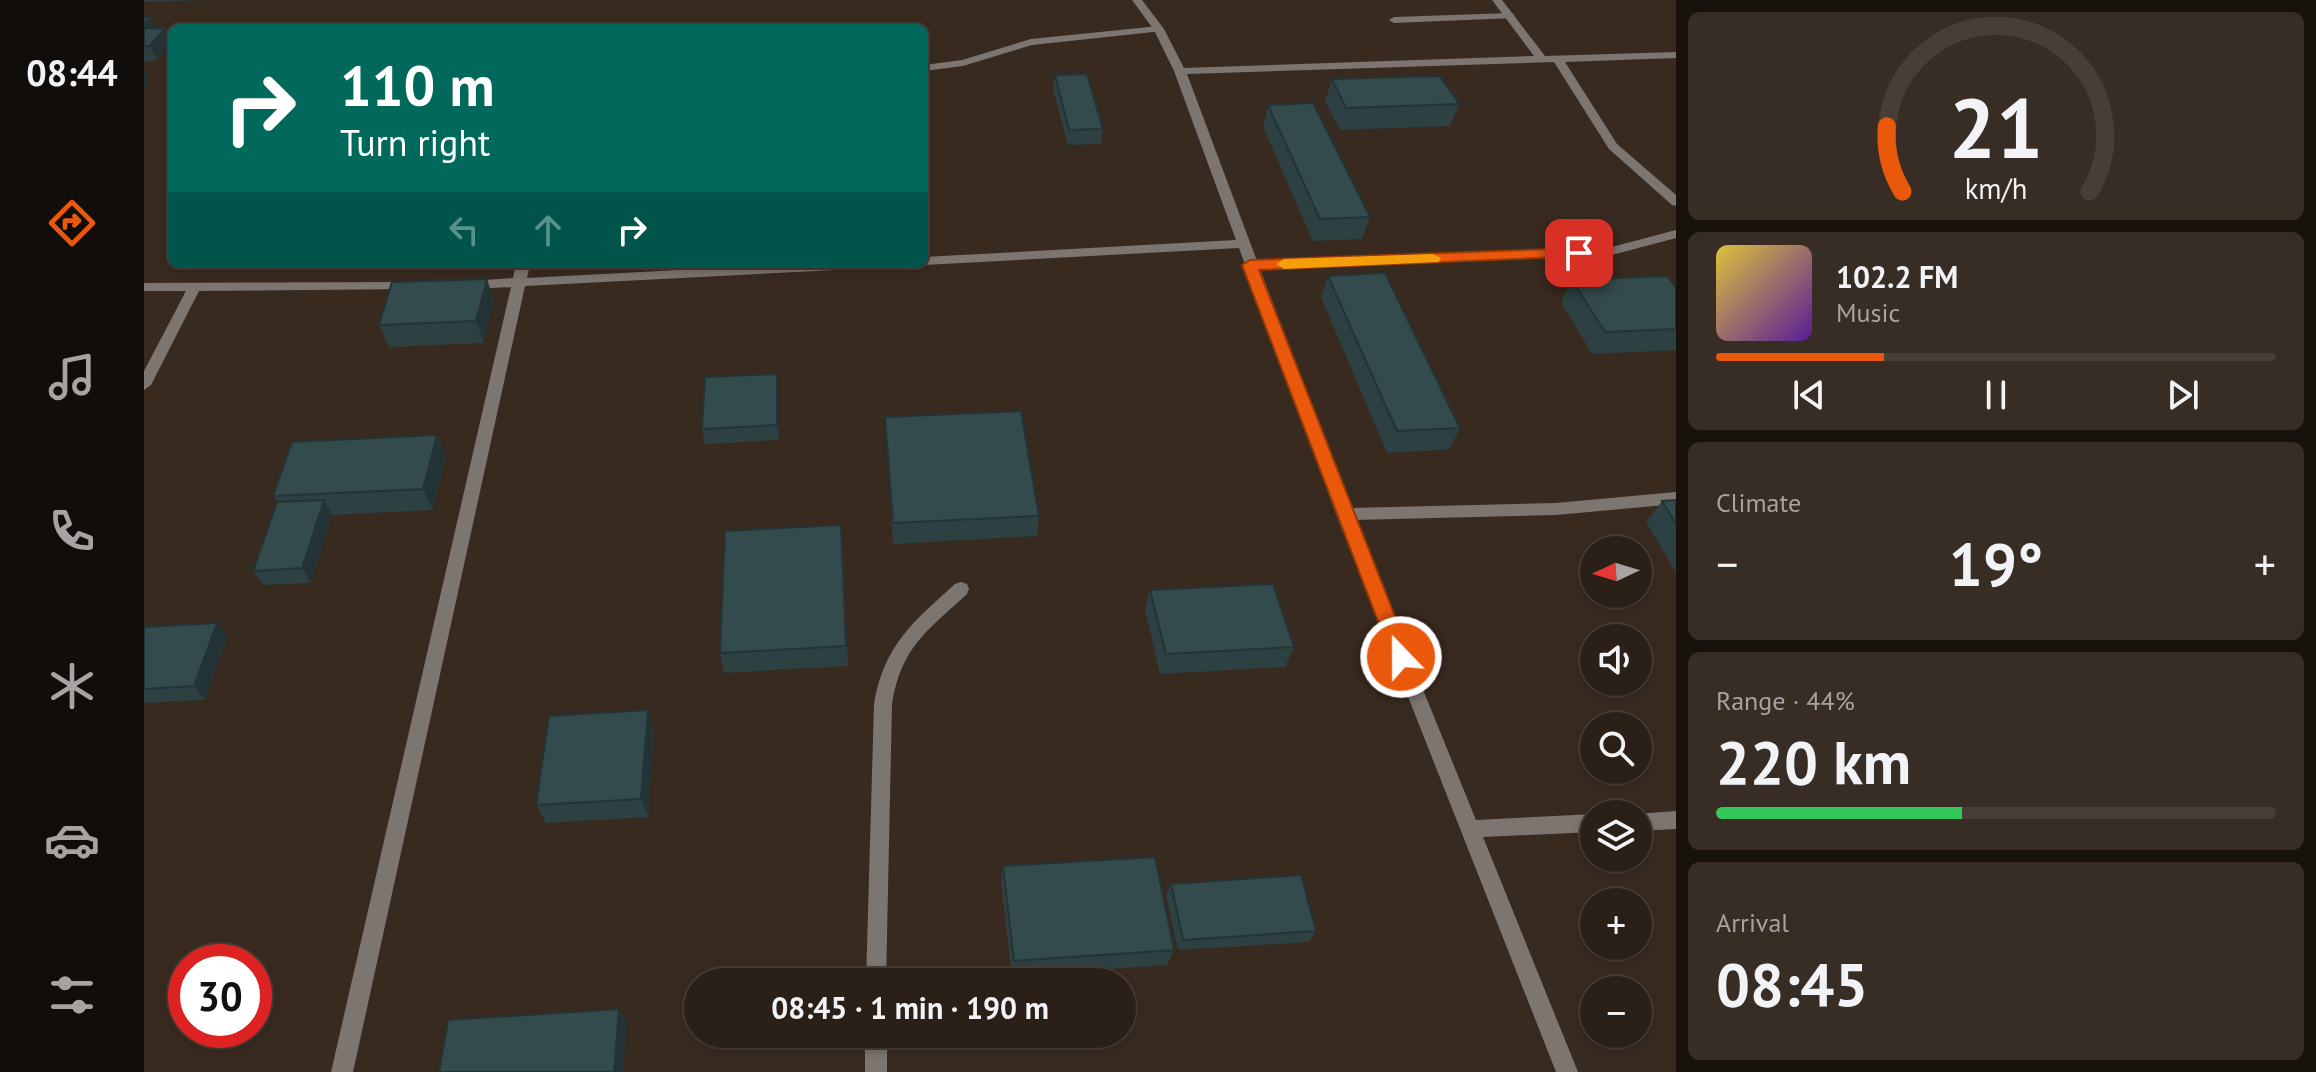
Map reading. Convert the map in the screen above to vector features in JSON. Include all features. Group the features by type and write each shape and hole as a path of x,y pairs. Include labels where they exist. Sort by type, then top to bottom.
{"street":[{"path":"1137,0 1159,29 1180,71 1216,163 1241,244 1344,514 1567,1072"},
{"path":"1497,0 1543,61"},
{"path":"1394,20 1510,16"},
{"path":"928,67 963,63 1031,42 1159,29"},
{"path":"1180,71 1676,55"},
{"path":"1558,60 1613,146 1676,202"},
{"path":"1250,265 1608,252 1676,234"},
{"path":"928,261 1241,244"},
{"path":"342,1072 522,268"},
{"path":"456,285 804,268"},
{"path":"144,287 425,285"},
{"path":"144,385 194,288"},
{"path":"1344,514 1556,509 1676,498"},
{"path":"876,968 883,704 887,673 905,641 961,589"},
{"path":"1652,821 1676,820"},
{"path":"1470,829 1580,824"},
{"path":"876,1048 876,1072"}],"building":[{"path":"144,28 165,29 149,46 144,46"},
{"path":"1087,74 1103,129 1069,130 1055,75"},
{"path":"1440,76 1459,104 1346,108 1332,79"},
{"path":"1313,103 1370,217 1320,219 1268,105"},
{"path":"1385,273 1460,428 1397,431 1328,276"},
{"path":"1667,276 1676,288 1676,329 1605,332 1572,280"},
{"path":"487,279 476,321 379,325 392,282"},
{"path":"777,374 777,425 702,429 705,377"},
{"path":"1021,411 1039,516 893,523 885,417"},
{"path":"437,435 423,489 273,496 292,442"},
{"path":"324,500 302,568 253,571 277,502"},
{"path":"1676,500 1676,524 1662,501"},
{"path":"841,525 846,646 720,653 725,531"},
{"path":"1273,584 1294,647 1166,654 1150,590"},
{"path":"217,623 194,686 144,689 144,627"},
{"path":"648,710 641,799 536,805 549,716"},
{"path":"1155,857 1174,950 1014,961 1003,866"},
{"path":"1301,875 1316,931 1183,940 1171,884"},
{"path":"619,1009 614,1072 439,1072 448,1020"}],"slow traffic":[{"path":"1284,264 1433,258"}],"route":[{"path":"1401,657 1250,265 1579,253"}]}
